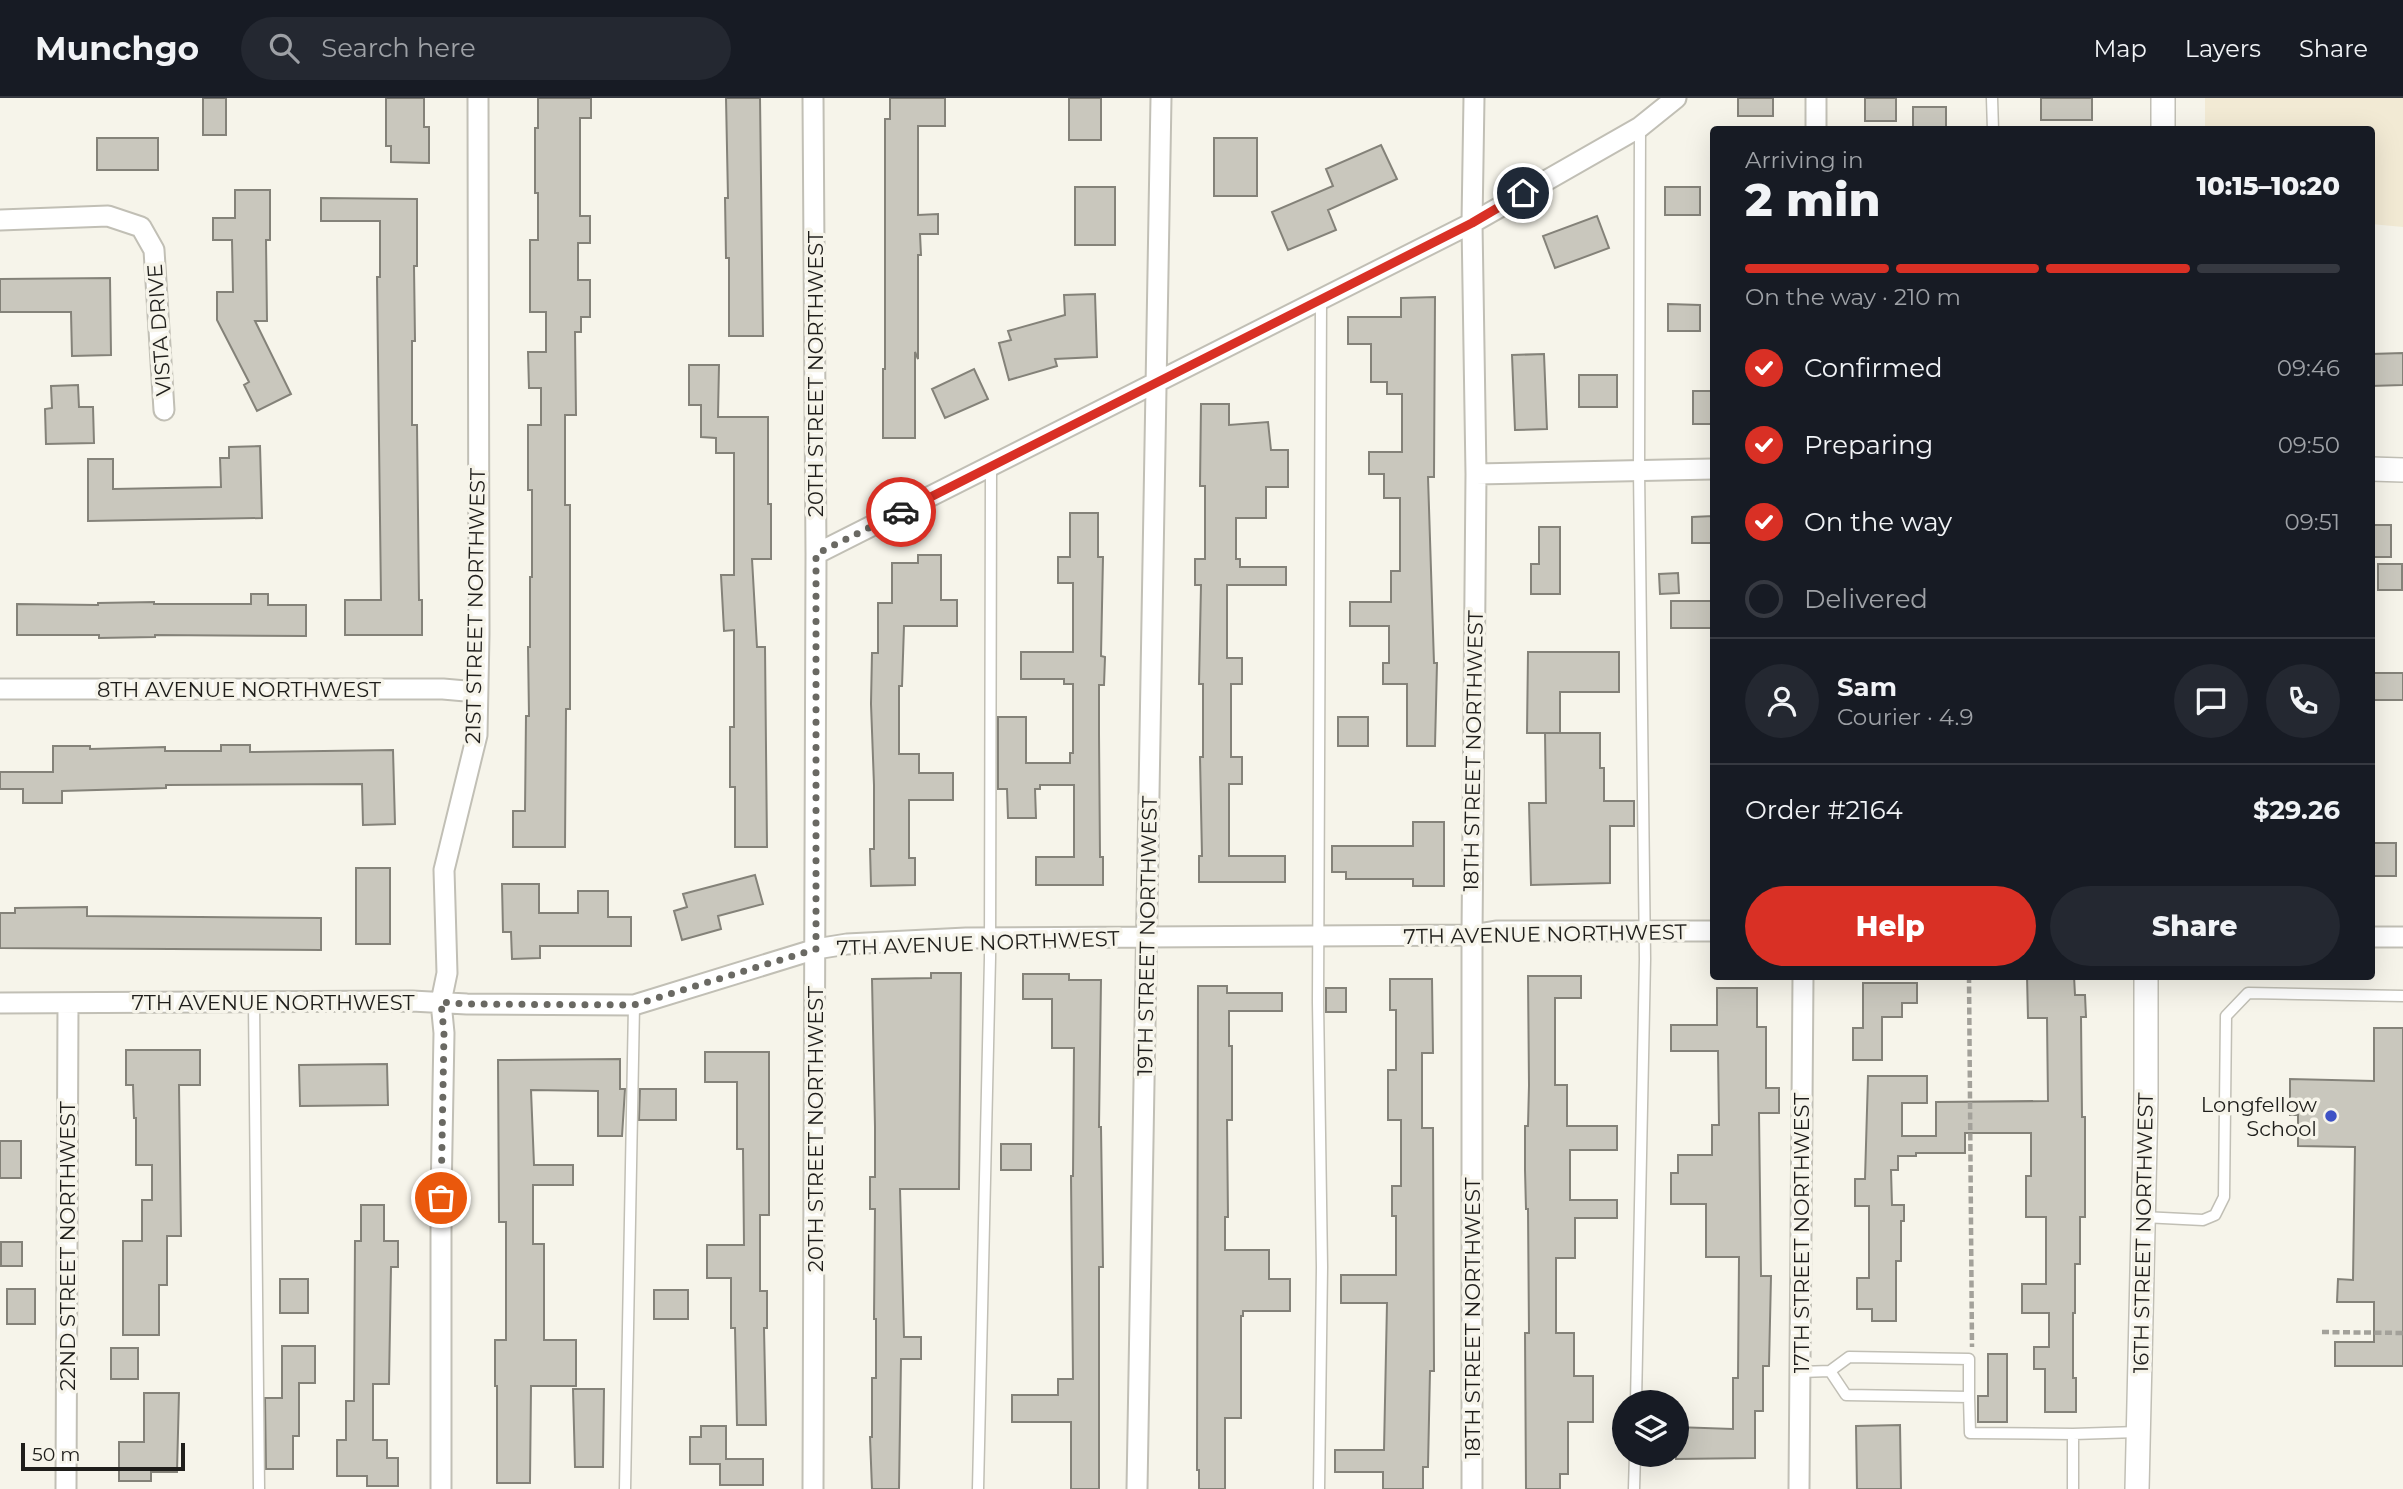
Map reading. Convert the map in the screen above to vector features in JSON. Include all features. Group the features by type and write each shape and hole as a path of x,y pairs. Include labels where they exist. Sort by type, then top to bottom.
{"street":[{"name":"21ST STREET NORTHWEST","path":"441,1489 444,1033 441,1002 447,973 444,870 477,735 478,98"},
{"name":"20TH STREET NORTHWEST","path":"813,98 816,554 813,1489"},
{"name":"19TH STREET NORTHWEST","path":"1137,1489 1161,98"},
{"name":"18TH STREET NORTHWEST","path":"1472,1489 1472,936 1476,474 1472,223 1474,98"},
{"path":"816,554 1472,223 1640,127 1676,98"},
{"path":"1816,98 1816,126"},
{"path":"2163,98 2163,126"},
{"name":"VISTA DRIVE","path":"0,220 108,216 141,227 154,250 164,410"},
{"path":"1476,474 1710,469"},
{"path":"2375,469 2403,470"},
{"name":"8TH AVENUE NORTHWEST","path":"0,689 443,689 477,692"},
{"name":"7TH AVENUE NORTHWEST","path":"0,1003 441,1002 634,1005 816,949 847,944 990,938 1318,938 1472,936 1496,932 1710,931"},
{"path":"2375,937 2403,937"},
{"name":"17TH STREET NORTHWEST","path":"1799,1489 1803,980"},
{"name":"16TH STREET NORTHWEST","path":"2137,1489 2146,980"},
{"name":"22ND STREET NORTHWEST","path":"65,1489 68,1003"}],"lane":[{"path":"1992,98 1993,126"},
{"path":"1636,1390 1645,930 1639,470 1640,127"},
{"path":"1319,1489 1322,1267 1318,938 1321,300"},
{"path":"978,1489 990,938 991,467"},
{"path":"2143,1217 2203,1220 2214,1215 2224,1197 2226,1016 2248,993 2403,996"},
{"path":"254,1003 259,1489"},
{"path":"625,1489 634,1005"},
{"path":"1800,1372 1830,1371 1849,1357 1969,1359 1970,1433 2138,1432"},
{"path":"1830,1371 1846,1395 1969,1397"},
{"path":"2073,1434 2073,1489"},
{"path":"1634,1489 1635,1467"}],"path":[{"path":"1969,980 1972,1347"},
{"path":"2322,1332 2403,1333"}],"shaded area":[{"path":"2205,98 2403,98 2403,227 2375,224 2375,126 2205,126"}],"building":[{"path":"203,98 226,98 226,135 203,135"},
{"path":"386,98 424,98 424,127 429,127 429,163 391,162 391,146 386,146"},
{"path":"538,98 591,98 591,118 580,118 580,216 590,216 590,243 578,243 578,280 590,280 590,317 581,317 581,332 575,332 576,415 565,415 565,505 570,505 570,709 566,709 565,847 513,847 513,811 525,811 526,716 529,716 532,490 528,490 528,425 541,425 541,388 529,388 528,352 546,352 546,312 530,312 530,240 538,240 535,128 538,128"},
{"path":"726,98 760,98 763,336 729,336 729,258 726,258 725,198 728,198"},
{"path":"890,98 945,98 945,126 918,126 918,215 938,214 938,234 920,234 918,359 915,352 915,438 883,438 885,119 890,119"},
{"path":"1069,98 1101,98 1101,140 1069,140"},
{"path":"1738,98 1773,98 1773,116 1738,116"},
{"path":"1865,98 1896,98 1896,121 1865,121"},
{"path":"2041,98 2092,98 2092,120 2041,120"},
{"path":"1913,107 1946,107 1946,126 1913,126"},
{"path":"97,138 158,138 158,170 97,170"},
{"path":"1214,138 1257,138 1257,196 1214,196"},
{"path":"1381,145 1397,179 1328,210 1336,230 1288,250 1272,212 1333,186 1326,169"},
{"path":"1075,187 1115,187 1115,245 1075,245"},
{"path":"1665,187 1700,187 1700,215 1665,215"},
{"path":"235,190 270,190 270,240 266,240 267,321 255,321 291,394 257,411 244,385 249,382 217,320 217,292 233,292 232,240 213,240 213,218 235,218"},
{"path":"321,198 417,199 412,425 417,425 419,600 422,600 422,635 345,635 345,600 381,600 377,277 380,277 380,221 321,221"},
{"path":"1597,216 1609,248 1555,268 1543,236"},
{"path":"110,278 111,355 72,356 71,312 0,312 0,279"},
{"path":"1095,294 1097,357 1055,359 1057,366 1009,380 999,343 1011,340 1008,331 1065,315 1064,295"},
{"path":"1435,297 1434,477 1428,477 1434,663 1437,663 1435,746 1407,746 1407,684 1383,684 1383,663 1389,663 1389,626 1350,626 1350,602 1391,602 1391,571 1400,571 1400,498 1384,498 1384,474 1369,474 1369,452 1402,452 1402,394 1387,394 1387,382 1371,382 1371,344 1348,344 1348,317 1401,317 1401,298"},
{"path":"1668,304 1700,305 1700,331 1668,331"},
{"path":"2403,353 2403,385 2375,386 2375,354"},
{"path":"1544,354 1547,429 1515,430 1512,355"},
{"path":"689,365 719,365 718,417 768,417 771,559 752,559 757,647 765,647 767,847 735,847 735,787 730,787 730,727 734,727 734,630 724,631 721,575 734,575 734,453 716,453 716,438 701,437 701,405 689,405"},
{"path":"974,369 988,399 945,418 932,389"},
{"path":"1579,375 1617,375 1617,407 1579,407"},
{"path":"78,385 79,407 93,407 94,443 46,444 45,409 52,408 51,386"},
{"path":"1693,391 1710,391 1710,424 1693,424"},
{"path":"1201,404 1229,404 1229,425 1268,422 1271,450 1288,450 1288,487 1266,487 1266,518 1236,518 1236,559 1240,559 1240,567 1286,567 1286,585 1227,585 1227,658 1242,658 1242,684 1231,684 1231,757 1242,757 1242,784 1229,784 1229,856 1285,856 1285,882 1199,882 1199,856 1202,856 1200,757 1203,757 1203,684 1199,684 1201,585 1195,585 1195,559 1205,559 1205,486 1200,486"},
{"path":"260,446 262,518 88,521 88,459 113,459 113,489 221,487 220,458 229,458 229,447"},
{"path":"1070,513 1098,513 1098,557 1103,557 1101,656 1105,657 1104,685 1099,685 1099,734 1100,857 1103,857 1103,885 1036,885 1036,857 1074,857 1074,785 1040,785 1040,789 1035,789 1036,818 1008,818 1007,789 998,789 998,717 1026,717 1026,763 1070,763 1070,753 1073,753 1073,684 1064,684 1064,679 1021,679 1021,652 1073,652 1073,583 1058,583 1058,557 1070,557"},
{"path":"1710,516 1710,543 1692,543 1692,517"},
{"path":"2375,525 2391,525 2391,557 2375,557"},
{"path":"1539,527 1560,527 1560,594 1531,594 1531,564 1539,564"},
{"path":"918,555 941,555 941,600 957,600 957,626 904,626 902,686 899,686 899,754 919,754 919,773 953,773 953,800 909,800 909,858 915,858 915,885 871,886 870,849 874,849 872,653 878,653 878,603 892,603 892,563 918,563"},
{"path":"2378,564 2402,564 2402,590 2378,590"},
{"path":"1678,573 1679,593 1660,594 1659,574"},
{"path":"251,594 268,594 268,605 306,605 306,636 155,635 99,638 99,635 17,635 17,604 251,604"},
{"path":"1671,601 1710,601 1710,628 1671,628"},
{"path":"1528,652 1619,652 1619,692 1560,692 1560,733 1527,733"},
{"path":"2375,673 2403,673 2403,700 2375,700"},
{"path":"1338,717 1368,717 1368,746 1338,746"},
{"path":"1545,733 1600,733 1604,801 1634,801 1634,826 1610,826 1610,883 1531,885 1529,803 1546,803"},
{"path":"221,745 250,745 250,752 393,750 395,824 363,825 362,784 166,785 166,788 62,791 62,803 23,803 23,789 0,789 0,772 53,772 53,746 90,746 90,749 165,747 165,751 221,751"},
{"path":"1413,822 1444,822 1444,886 1413,886 1413,879 1346,879 1346,872 1332,872 1332,846 1413,846"},
{"path":"2375,843 2396,843 2396,876 2375,876"},
{"path":"356,868 390,868 390,944 356,944"},
{"path":"755,875 763,904 718,916 721,929 682,940 674,911 687,907 683,894"},
{"path":"502,884 539,884 539,913 578,913 578,891 608,891 608,917 631,917 631,946 540,946 540,958 512,959 511,932 503,932"},
{"path":"87,907 87,916 321,918 321,950 0,948 0,913 15,913 15,908"},
{"path":"931,973 961,973 959,1189 900,1189 904,1337 921,1337 921,1359 901,1359 899,1489 872,1489 870,1437 872,1378 876,1378 876,1319 875,1209 870,1209 870,1177 875,1177 872,979 931,978"},
{"path":"1023,974 1069,974 1069,980 1101,980 1099,1127 1103,1267 1099,1267 1099,1489 1071,1489 1071,1422 1012,1422 1012,1395 1058,1395 1058,1379 1073,1379 1071,1176 1074,1048 1052,1048 1052,999 1023,999"},
{"path":"1528,976 1581,976 1581,998 1555,998 1555,1085 1567,1085 1567,1126 1617,1126 1617,1150 1570,1150 1570,1200 1617,1200 1617,1218 1575,1218 1575,1258 1556,1258 1556,1333 1574,1333 1574,1376 1593,1376 1593,1422 1568,1422 1568,1474 1560,1474 1560,1489 1526,1489 1525,1333 1529,1333 1525,1126 1528,1126 1529,1085"},
{"path":"1390,979 1432,979 1433,1053 1422,1053 1422,1128 1433,1128 1434,1371 1430,1371 1428,1467 1423,1467 1423,1489 1383,1489 1383,1472 1335,1472 1335,1450 1384,1450 1387,1303 1341,1303 1341,1275 1396,1275 1396,1216 1392,1216 1392,1186 1401,1186 1401,1120 1388,1120 1388,1070 1396,1070 1396,1010 1390,1010"},
{"path":"2027,980 2074,980 2075,995 2085,995 2086,1017 2081,1017 2085,1217 2080,1217 2080,1264 2075,1264 2073,1313 2076,1412 2045,1412 2045,1369 2034,1369 2034,1347 2049,1347 2049,1313 2022,1313 2022,1284 2046,1284 2046,1217 2026,1217 2026,1176 2031,1176 2031,1133 1965,1133 1965,1153 1916,1153 1916,1156 1898,1156 1898,1170 1891,1170 1892,1205 1904,1205 1904,1221 1901,1221 1901,1261 1896,1261 1896,1321 1872,1321 1872,1309 1857,1309 1857,1278 1869,1278 1869,1206 1855,1206 1855,1179 1865,1179 1868,1076 1927,1076 1927,1103 1902,1103 1902,1136 1936,1136 1936,1102 2048,1101 2047,1018 2028,1018"},
{"path":"1863,983 1917,983 1917,1003 1902,1003 1902,1017 1882,1017 1882,1060 1853,1060 1853,1028 1863,1028"},
{"path":"1198,986 1227,986 1227,993 1282,993 1282,1011 1229,1011 1232,1120 1227,1120 1228,1217 1225,1217 1225,1250 1269,1250 1269,1279 1290,1279 1290,1311 1243,1311 1241,1316 1241,1418 1225,1418 1225,1489 1199,1489 1197,1470"},
{"path":"1326,988 1346,988 1346,1012 1326,1012"},
{"path":"1717,988 1757,988 1757,1027 1766,1027 1766,1088 1779,1088 1779,1113 1759,1113 1761,1276 1771,1276 1769,1366 1763,1366 1763,1411 1755,1411 1755,1458 1689,1459 1689,1427 1733,1429 1733,1378 1738,1378 1739,1257 1706,1257 1706,1204 1671,1204 1671,1173 1678,1173 1678,1155 1712,1155 1712,1125 1719,1125 1718,1051 1671,1051 1671,1025 1717,1025"},
{"path":"2374,1028 2403,1028 2403,1366 2335,1366 2335,1342 2374,1342 2374,1302 2337,1302 2338,1279 2353,1280 2355,1147 2298,1146 2298,1115 2290,1115 2290,1079 2374,1081"},
{"path":"126,1050 200,1050 200,1085 179,1085 181,1236 167,1236 167,1285 159,1285 159,1335 123,1335 123,1241 142,1241 142,1200 152,1200 152,1165 136,1165 136,1118 133,1085 126,1085"},
{"path":"705,1052 769,1052 769,1215 760,1215 760,1291 767,1291 767,1328 764,1328 766,1425 737,1425 731,1278 707,1278 707,1245 744,1245 743,1149 737,1149 737,1082 705,1082"},
{"path":"620,1059 620,1089 625,1089 622,1136 598,1136 598,1091 531,1090 534,1165 573,1165 573,1185 533,1185 533,1244 544,1244 544,1340 576,1340 576,1386 531,1386 530,1483 497,1483 495,1340 506,1340 506,1222 499,1222 498,1060"},
{"path":"387,1064 388,1105 300,1106 299,1065"},
{"path":"640,1089 676,1089 676,1120 639,1120"},
{"path":"0,1141 21,1141 21,1178 0,1178"},
{"path":"1001,1144 1031,1144 1031,1170 1001,1170"},
{"path":"361,1205 384,1205 384,1241 398,1241 398,1267 391,1267 389,1384 373,1384 373,1440 387,1440 387,1458 398,1458 398,1486 367,1486 367,1476 337,1476 337,1440 346,1440 346,1401 354,1401 355,1241 361,1241"},
{"path":"1,1242 22,1242 22,1266 1,1266"},
{"path":"280,1279 308,1279 308,1313 280,1313"},
{"path":"7,1289 35,1289 35,1324 7,1324"},
{"path":"654,1290 688,1290 688,1319 654,1319"},
{"path":"282,1346 315,1346 315,1383 299,1383 299,1436 293,1436 293,1469 266,1469 265,1398 282,1398"},
{"path":"111,1348 138,1348 138,1379 111,1379"},
{"path":"1988,1354 2007,1354 2007,1422 1978,1422 1978,1396 1988,1396"},
{"path":"573,1389 604,1389 603,1467 575,1467"},
{"path":"144,1393 179,1393 177,1472 151,1472 151,1481 119,1481 119,1442 144,1442"},
{"path":"1900,1425 1901,1489 1857,1489 1856,1426"},
{"path":"701,1426 726,1426 726,1459 763,1459 763,1485 720,1485 720,1464 690,1464 690,1437 701,1437"}],"way so far":[{"path":"441,1198 444,1033 441,1002 634,1005 816,949 816,554 901,512"}],"place":[{"name":"Longfellow School","path":"2331,1116"}],"route":[{"path":"901,512 1472,223 1523,193"}]}
